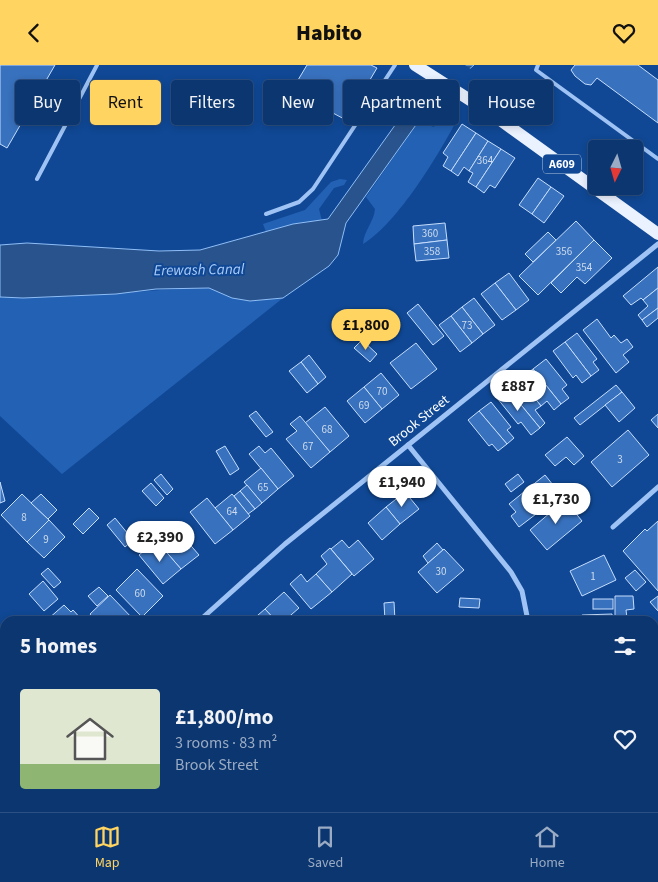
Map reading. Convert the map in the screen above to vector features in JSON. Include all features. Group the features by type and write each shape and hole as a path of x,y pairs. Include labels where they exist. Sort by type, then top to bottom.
{"main road":[{"name":"A609","path":"415,65 465,95 658,234"}],"street":[{"name":"Brook Street","path":"205,616 285,544 658,244"},
{"path":"408,445 514,577 522,591 527,616"},
{"path":"613,527 658,487"}],"lane":[{"path":"38,179 97,65"},
{"path":"266,214 299,202 313,189 395,65"},
{"path":"538,65 536,70 658,159"}],"shaded area":[{"path":"416,125 434,127 435,125 454,125 429,168 390,221 363,244 375,209 366,197"},
{"path":"340,179 347,180 344,185 334,188 319,209 322,221 293,224 266,232 263,224 305,210 331,182"},
{"path":"210,288 229,295 246,298 283,298 62,474 0,416 0,297 79,296"}],"water":[{"path":"438,65 474,65 457,80 427,80"},
{"name":"Erewash Canal","path":"395,125 416,125 346,223 338,255 329,266 283,298 250,301 232,298 209,288 156,289 116,294 23,298 0,297 0,245 27,243 159,251 200,250 293,224 328,219"}],"pier":[{"path":"435,65 465,65 472,70 459,82 459,80 424,80"}],"building":[{"path":"0,65 55,65 46,80 15,80 15,125 20,125 7,148 0,144"},
{"path":"307,65 371,65 377,68 370,80 343,80 343,118 333,113 333,80 298,80"},
{"path":"575,65 638,65 658,80 658,123 597,78 591,85 585,84 571,70"},
{"path":"462,124 476,133 451,171 443,166 448,157 443,153"},
{"path":"476,133 488,141 469,171 464,167 458,176 451,171"},
{"path":"488,141 501,149 476,187 468,182 473,173 469,171"},
{"path":"501,149 515,158 495,188 490,185 484,193 476,187"},
{"path":"538,178 551,187 532,214 519,205"},
{"path":"551,187 564,196 544,223 532,214"},
{"path":"576,221 594,240 538,295 519,276"},
{"path":"445,223 447,240 414,244 413,226"},
{"path":"548,232 556,240 533,262 525,254"},
{"path":"447,240 449,258 416,261 414,244"},
{"path":"594,240 612,258 585,284 577,277 561,293 551,283"},
{"path":"658,267 658,288 643,300 641,298 631,305 623,296"},
{"path":"509,273 529,300 516,310 495,283"},
{"path":"495,283 516,310 502,320 481,294"},
{"path":"658,288 658,308 642,320 638,315 648,306 643,300"},
{"path":"474,298 495,325 483,334 462,307"},
{"path":"418,304 444,336 433,345 407,313"},
{"path":"462,307 483,334 472,343 451,316"},
{"path":"658,308 658,318 647,327 642,320"},
{"path":"451,316 472,343 460,352 439,325"},
{"path":"597,319 611,338 614,335 621,343 627,339 633,347 623,355 629,362 616,373 583,330"},
{"path":"577,333 597,359 593,362 599,370 591,376 565,342"},
{"path":"362,340 377,354 370,362 354,348"},
{"path":"565,342 591,376 582,383 576,375 573,378 553,351"},
{"path":"416,343 437,369 411,389 390,363"},
{"path":"309,355 326,377 318,384 301,362"},
{"path":"546,359 567,385 562,389 569,398 561,404 533,369"},
{"path":"301,362 318,384 307,393 289,371"},
{"path":"533,369 561,404 554,410 547,401 541,406 520,379"},
{"path":"381,373 399,395 382,409 364,387"},
{"path":"520,379 541,406 535,410 545,423 540,428 508,389"},
{"path":"616,385 622,392 580,425 574,418"},
{"path":"364,387 382,409 365,423 347,401"},
{"path":"508,389 540,428 531,435 521,422 518,424 497,398"},
{"path":"622,392 635,408 619,422 605,405"},
{"path":"491,402 511,427 507,430 514,438 507,444 479,411"},
{"path":"325,407 349,436 330,452 305,423"},
{"path":"256,411 273,432 266,437 249,416"},
{"path":"479,411 507,444 498,451 492,444 489,446 468,420"},
{"path":"658,414 658,428 651,420"},
{"path":"300,416 330,452 311,468 286,439 297,431 290,424"},
{"path":"628,430 649,455 612,487 591,462"},
{"path":"567,437 584,456 574,465 566,457 555,466 545,455"},
{"path":"225,446 239,469 230,475 216,451"},
{"path":"259,446 265,453 271,448 294,476 278,489 249,454"},
{"path":"261,468 278,489 262,503 244,482"},
{"path":"161,474 173,489 167,495 154,480"},
{"path":"518,474 524,482 511,492 505,484"},
{"path":"545,475 561,495 519,527 511,516 516,512 509,504"},
{"path":"0,482 5,501 0,503"},
{"path":"151,483 164,498 156,506 142,491"},
{"path":"247,485 262,503 255,509 240,491"},
{"path":"240,491 255,509 248,514 234,496"},
{"path":"405,492 419,509 400,524 386,507"},
{"path":"22,494 49,520 27,542 1,515"},
{"path":"41,494 57,510 48,519 31,503"},
{"path":"232,494 250,516 233,530 215,508"},
{"path":"207,498 233,530 215,544 190,512"},
{"path":"565,500 582,521 547,550 530,530"},
{"path":"386,507 400,524 382,540 368,523"},
{"path":"89,508 99,518 83,534 73,524"},
{"path":"115,518 133,540 125,547 107,525"},
{"path":"49,520 65,537 44,558 27,542"},
{"path":"658,521 658,591 623,551 645,529 647,531"},
{"path":"163,532 170,541 180,533 199,555 181,569 155,539"},
{"path":"342,540 349,548 358,540 374,559 354,576 331,549"},
{"path":"437,543 443,550 428,563 423,556"},
{"path":"152,544 157,551 162,547 181,569 163,584 139,555"},
{"path":"330,548 352,574 332,592 316,574 327,564 321,556"},
{"path":"444,549 464,570 437,593 418,572"},
{"path":"604,555 616,580 582,596 570,571"},
{"path":"48,568 61,582 54,588 41,574"},
{"path":"137,569 163,596 141,616 116,590"},
{"path":"635,570 646,582 636,591 625,578"},
{"path":"301,574 307,582 316,574 332,592 311,609 290,584"},
{"path":"43,581 58,599 44,611 29,594"},
{"path":"99,587 108,596 97,606 88,596"},
{"path":"284,592 299,608 290,616 271,616 265,609"},
{"path":"110,595 130,616 92,616 90,614"},
{"path":"615,596 633,596 634,609 626,610 627,616 615,616"},
{"path":"658,596 658,611 650,602"},
{"path":"460,598 480,599 479,608 459,607"},
{"path":"593,599 613,599 613,609 593,609"},
{"path":"394,602 395,616 385,616 384,603"},
{"path":"64,605 78,616 51,616"},
{"path":"265,609 271,616 257,616"},
{"path":"612,614 612,616 582,616"}]}
